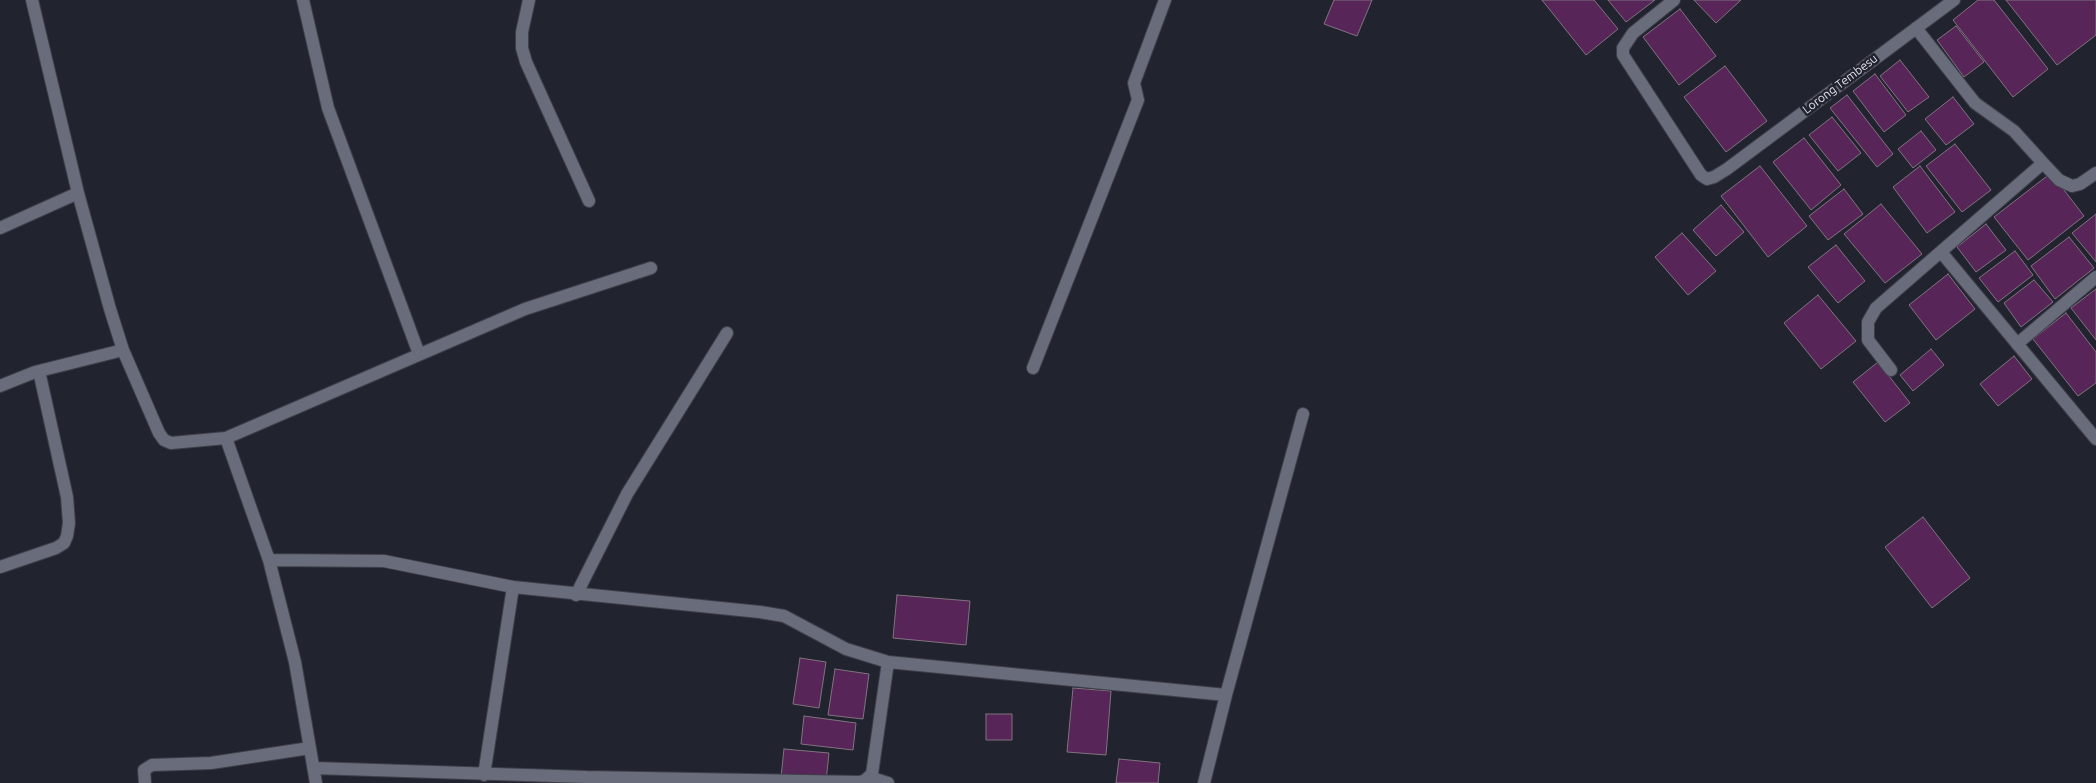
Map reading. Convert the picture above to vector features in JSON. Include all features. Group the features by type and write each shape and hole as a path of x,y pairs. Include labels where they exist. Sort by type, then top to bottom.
{"street":[{"path":"32,0 78,193 110,309 124,350 159,433 164,440 171,443 226,438 526,309 651,268"},
{"path":"302,0 328,108 419,354"},
{"path":"529,0 522,32 522,48 526,62 589,201"},
{"path":"1032,368 1138,100 1134,83 1165,0"},
{"name":"Lorong Tembesu","path":"1674,0 1633,33 1623,48 1624,55 1704,179 1711,178 1727,169 1954,0"},
{"path":"1916,28 1975,103 2014,131 2059,180 2072,186 2080,184 2096,173"},
{"path":"1891,370 1868,340 1868,322 1876,308 2043,163"},
{"path":"0,228 78,193"},
{"path":"1941,252 2096,439"},
{"path":"2017,344 2096,277"},
{"path":"576,595 627,494 727,333"},
{"path":"0,386 39,371 124,350"},
{"path":"0,567 56,548 64,543 67,536 69,523 67,497 39,371"},
{"path":"1204,783 1302,414"},
{"path":"226,438 269,560 295,662 316,783"},
{"path":"269,560 384,562 513,587 576,595 724,608 784,616 846,649 888,662 1226,695"},
{"path":"484,775 513,587"},
{"path":"314,768 587,780 860,782 872,774 888,662"},
{"path":"145,783 144,770 152,765 212,763 310,748"},
{"path":"869,777 888,783"}],"building":[{"path":"1334,0 1372,0 1357,36 1324,24"},
{"path":"1542,0 1594,0 1618,29 1586,55"},
{"path":"1608,0 1655,0 1626,22"},
{"path":"1694,0 1741,0 1716,23"},
{"path":"1978,0 1994,0 2048,69 2013,97 1953,20"},
{"path":"2006,0 2096,0 2096,35 2057,65"},
{"path":"1680,9 1716,56 1679,85 1643,37"},
{"path":"1956,26 1984,62 1964,77 1937,40"},
{"path":"1900,60 1929,97 1908,112 1880,76"},
{"path":"1725,66 1767,121 1726,152 1684,97"},
{"path":"1875,74 1906,115 1884,132 1853,91"},
{"path":"1847,95 1893,154 1877,167 1830,108"},
{"path":"1953,97 1974,124 1946,145 1925,119"},
{"path":"1832,117 1861,153 1838,171 1809,135"},
{"path":"1921,131 1936,150 1913,168 1898,149"},
{"path":"1804,138 1841,185 1811,210 1773,162"},
{"path":"1955,144 1991,190 1962,212 1926,166"},
{"path":"1760,166 1807,226 1768,257 1721,196"},
{"path":"1920,166 1955,212 1927,233 1893,187"},
{"path":"2051,173 2084,216 2028,260 1994,217"},
{"path":"1844,189 1863,214 1828,240 1809,216"},
{"path":"1881,204 1922,254 1885,283 1844,234"},
{"path":"1721,205 1744,232 1716,256 1693,230"},
{"path":"2096,214 2096,262 2072,233"},
{"path":"1986,224 2006,250 1976,272 1957,247"},
{"path":"1682,233 1716,271 1688,295 1655,257"},
{"path":"2069,237 2094,268 2055,299 2031,266"},
{"path":"1836,245 1865,281 1838,303 1808,267"},
{"path":"2015,251 2033,275 1998,302 1979,278"},
{"path":"1948,274 1975,309 1936,340 1909,305"},
{"path":"2034,280 2053,302 2021,327 2004,303"},
{"path":"2096,289 2096,340 2071,308"},
{"path":"1818,295 1856,341 1821,369 1784,323"},
{"path":"2066,313 2096,352 2096,383 2078,396 2033,339"},
{"path":"1931,349 1944,365 1913,391 1900,375"},
{"path":"2014,356 2032,379 1998,406 1980,384"},
{"path":"1878,362 1910,403 1885,422 1853,382"},
{"path":"1923,517 1970,578 1932,608 1885,547"},
{"path":"897,595 970,601 966,645 893,638"},
{"path":"800,658 826,662 819,708 793,704"},
{"path":"835,669 869,674 863,719 828,715"},
{"path":"1073,688 1111,691 1106,755 1067,752"},
{"path":"986,714 1012,714 1012,740 986,740"},
{"path":"804,716 856,723 853,750 801,744"},
{"path":"784,749 829,753 826,781 781,777"},
{"path":"1119,759 1160,763 1158,783 1116,783"}]}
